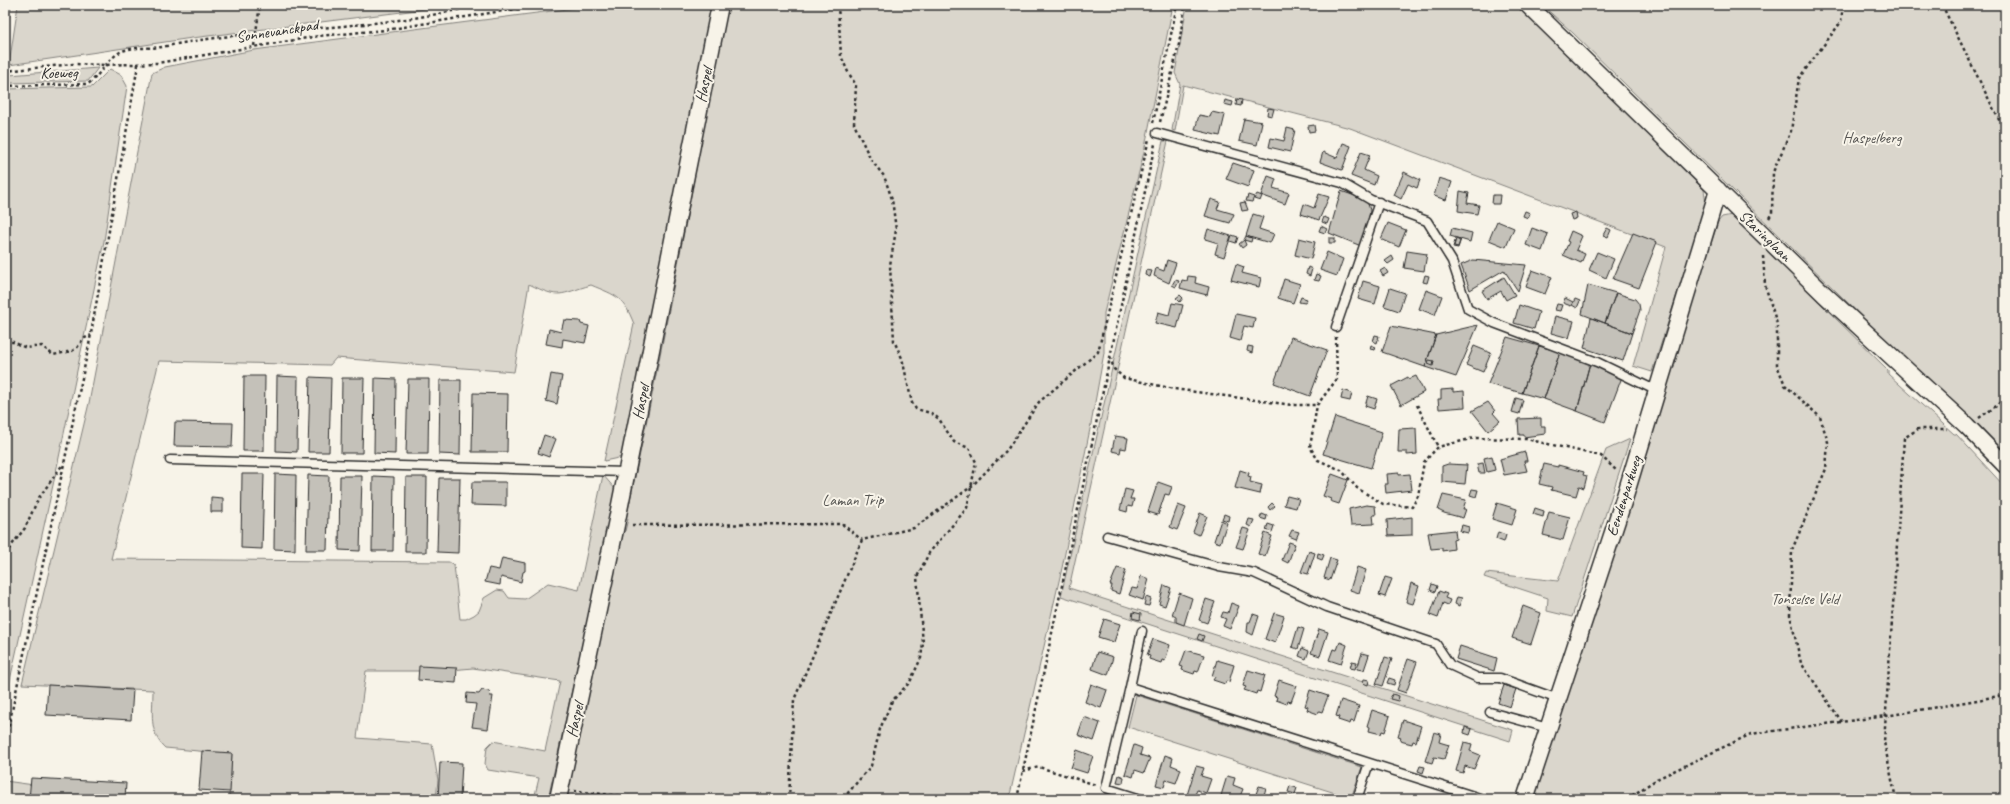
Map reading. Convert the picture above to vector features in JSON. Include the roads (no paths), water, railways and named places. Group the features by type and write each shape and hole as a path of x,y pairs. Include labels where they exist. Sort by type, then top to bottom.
{"street":[{"name":"Haspel","path":"559,794 627,472 720,5"},
{"name":"Staringlaan","path":"1528,5 1824,294 1967,426 2005,465"},
{"name":"Eendenparkweg","path":"1525,799 1629,482 1718,190"}],"lane":[{"path":"1153,131 1342,183 1379,202 1427,222 1452,261 1468,309 1494,323 1597,362 1657,391"},
{"path":"1336,327 1379,202"},
{"path":"170,460 627,472"},
{"path":"1107,536 1190,560 1254,573 1327,607 1436,644 1450,665 1478,678 1500,678 1558,699"},
{"path":"1141,799 1106,788 1142,630"},
{"path":"1130,687 1483,799"},
{"path":"1490,712 1548,728"},
{"path":"1357,799 1369,764"}],"park label":[{"name":"Haspelberg","path":"1872,138"},
{"name":"Laman Trip","path":"853,500"},
{"name":"Tonselse Veld","path":"1805,599"}]}
